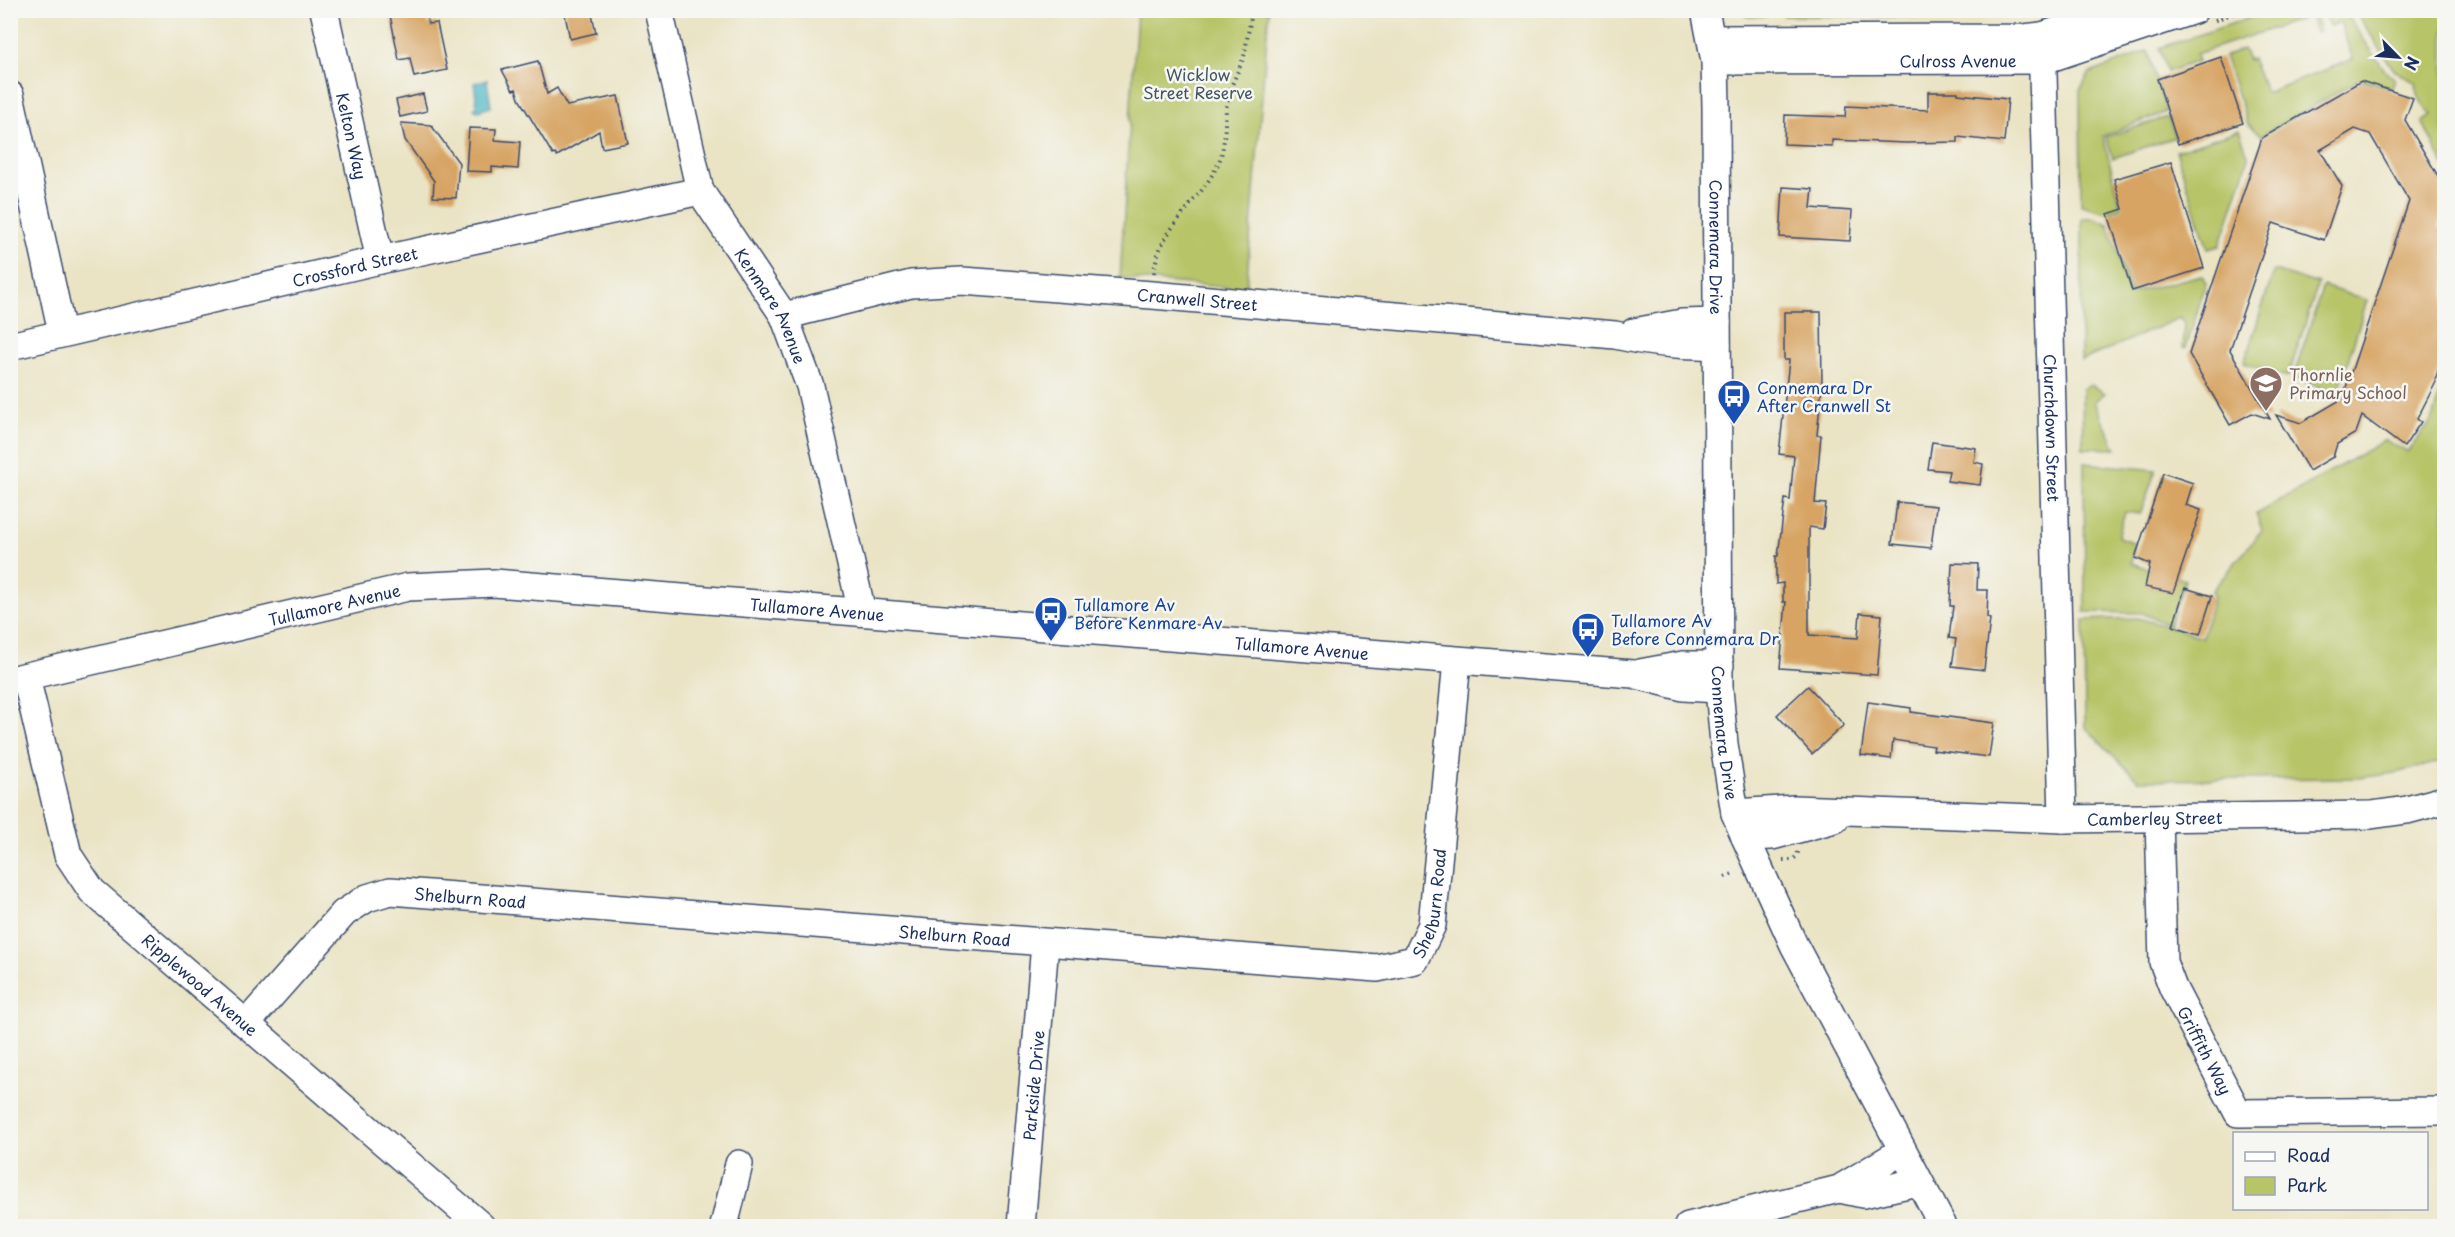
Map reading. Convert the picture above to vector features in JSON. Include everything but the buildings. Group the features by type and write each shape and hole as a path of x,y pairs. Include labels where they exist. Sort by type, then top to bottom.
{"street":[{"name":"Kelton Way","path":"324,10 380,260"},
{"name":"Kenmare Avenue","path":"659,10 700,191 784,316 810,386 862,612"},
{"name":"Connemara Drive","path":"1705,10 1713,50 1719,677 1724,744 1740,825 1794,945 1917,1182 1943,1227"},
{"name":"Culross Avenue","path":"2043,48 2121,10"},
{"name":"Culross Avenue","path":"1713,50 2043,48 2194,10"},
{"name":"Churchdown Street","path":"2043,48 2063,819"},
{"path":"10,95 62,332"},
{"name":"Crossford Street","path":"10,346 62,332 380,260 700,191"},
{"name":"Cranwell Street","path":"784,316 910,284 952,282 1152,295 1615,335 1645,342 1682,346 1717,334"},
{"name":"Tullamore Avenue","path":"18,678 408,588 448,584 534,584 661,597 1633,675 1683,687 1719,677"},
{"name":"Shelburn Road","path":"246,1024 344,913 367,898 390,891 1045,944 1377,968 1415,960 1432,926 1457,661"},
{"name":"Ripplewood Avenue","path":"18,678 68,855 92,891 481,1227"},
{"name":"Camberley Street","path":"1740,825 1794,809 2063,819 2159,818 2371,815 2407,810 2445,800"},
{"name":"Griffith Way","path":"2159,818 2163,963 2173,988 2238,1113 2445,1111"},
{"name":"Parkside Drive","path":"1021,1227 1045,944"},
{"path":"1688,1227 1839,1189 1902,1151"},
{"path":"724,1227 739,1164"},
{"path":"1839,1189 1863,1194 1917,1182"}],"path":[{"path":"1152,295 1155,261 1162,242 1177,220 1193,203 1220,159 1228,95 1244,56 1253,10"}],"green space":[{"path":"1744,10 1785,11 1783,14 1750,17 1746,16"},
{"path":"1789,10 1937,10 1938,14 1936,17 1784,16"},
{"path":"2273,10 2309,11 2314,14 2320,31 2316,32 2310,16 2196,54 2198,61 2167,72 2159,48"},
{"name":"Wicklow Street Reserve","path":"1137,11 1269,11 1246,289 1120,278"},
{"path":"2323,11 2344,11 2386,72 2395,79 2392,89 2360,79 2261,136 2248,124 2224,56 2243,49 2248,60 2252,59 2266,93 2353,59 2340,23 2329,26"},
{"path":"2355,11 2444,11 2444,166 2422,121 2433,114 2421,101 2416,83 2394,70"},
{"path":"2148,51 2166,112 2103,136 2121,208 2107,212 2081,205 2080,90 2090,73"},
{"path":"2168,117 2175,137 2113,158 2106,137"},
{"path":"2239,130 2249,158 2220,246 2208,249 2176,151"},
{"path":"2082,218 2095,218 2108,224 2131,293 2202,275 2206,283 2186,348 2183,348 2185,324 2181,317 2081,361"},
{"path":"2274,271 2318,284 2288,377 2244,363"},
{"path":"2323,286 2367,300 2338,393 2293,378"},
{"path":"2444,381 2444,761 2395,773 2358,778 2138,780 2085,727 2084,620 2138,618 2202,637 2214,595 2211,592 2262,530 2256,514 2385,440 2407,452 2431,422"},
{"path":"2091,385 2105,393 2094,402 2116,449 2083,448 2082,389"},
{"path":"2084,463 2156,470 2140,514 2125,512 2118,537 2135,543 2131,563 2185,580 2169,625 2141,613 2085,612"}],"water":[{"path":"487,80 491,107 478,111 474,109 477,106 474,83"}],"place":[{"name":"Thornlie Primary School","path":"2266,412"},
{"name":"Connemara Dr After Cranwell St","path":"1734,425"},
{"name":"Tullamore Av Before Kenmare Av","path":"1051,642"},
{"name":"Tullamore Av Before Connemara Dr","path":"1588,658"}]}
